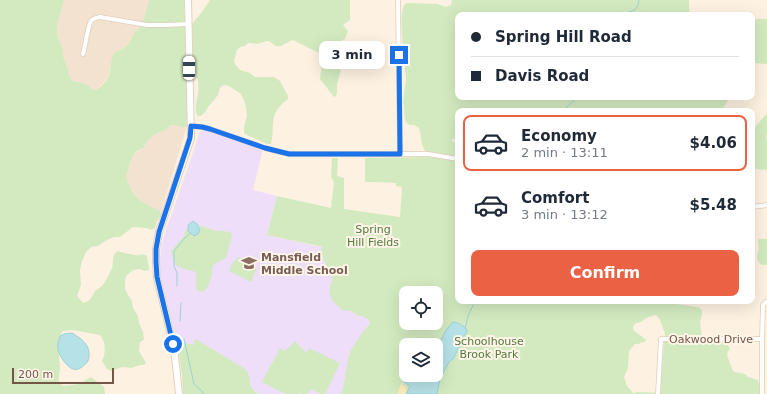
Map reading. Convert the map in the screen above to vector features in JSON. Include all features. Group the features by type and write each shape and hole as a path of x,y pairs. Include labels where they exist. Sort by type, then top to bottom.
{"street":[{"path":"179,394 173,344 157,277 156,249 159,232 190,138 188,0"},
{"path":"398,0 400,154"},
{"path":"84,54 89,26 95,18 148,25 188,24"},
{"path":"191,126 210,129 265,148 289,154 428,154 455,158"},
{"path":"755,207 767,205"},
{"path":"762,394 763,305 767,301"},
{"name":"Oakwood Drive","path":"658,394 661,339 762,339"}],"shaded area":[{"path":"64,0 149,0 142,24 134,33 129,43 114,53 109,74 106,80 96,90 92,89 87,84 73,81 69,75 63,56 63,50 58,38 57,26"},
{"path":"171,125 180,127 187,126 161,212 141,201 133,193 127,180 127,175 131,160 135,154 144,147 147,141"},
{"name":"Mansfield Middle School","path":"205,130 263,149 253,190 277,196 267,235 338,251 371,314 369,324 341,394 259,394 251,388 249,383 194,345 177,341 161,276 161,247 200,132"}],"green space":[{"path":"0,0 64,0 57,26 58,38 63,50 63,56 69,75 73,81 87,84 92,89 96,90 107,80 114,53 129,43 134,33 142,24 149,0 184,0 186,23 187,126 180,127 171,125 147,141 144,147 136,152 131,160 127,175 127,180 133,193 141,201 160,211 161,215 155,228 151,230 147,228 133,227 120,237 114,237 98,246 91,247 86,252 82,261 80,270 81,285 77,296 83,303 90,300 95,291 101,287 106,280 112,268 114,257 118,251 134,255 143,254 147,256 149,270 133,270 126,276 125,281 125,289 132,301 133,308 138,316 143,332 144,340 140,342 139,351 146,363 144,365 131,368 122,367 111,371 107,369 102,361 105,348 100,335 73,330 63,331 60,335 58,344 60,368 59,381 61,384 63,386 79,384 91,377 104,387 105,394 0,394"},
{"path":"210,0 350,0 350,20 343,25 348,31 345,39 342,40 344,46 341,54 342,66 337,84 336,96 334,97 320,79 322,64 319,53 293,40 281,46 276,46 269,41 257,44 248,43 237,50 234,61 235,64 239,69 248,72 255,77 274,77 280,81 288,96 288,99 282,104 275,114 271,144 267,144 245,134 244,127 247,115 245,103 241,94 229,86 222,86 218,95 206,111 201,116 198,116 196,108 198,80 194,62 192,25"},
{"path":"452,0 689,0 690,12 455,12 455,100 728,100 723,108 455,108 455,139 451,139 455,143 455,304 676,304 698,307 702,310 700,321 702,338 711,343 727,344 730,349 727,355 733,371 745,374 748,377 758,380 760,394 341,394 351,350 370,322 367,318 357,315 351,311 342,310 331,299 329,292 332,279 322,255 321,248 323,247 267,235 277,196 331,208 334,182 331,177 332,158 338,158 337,176 344,178 344,209 400,217 402,187 396,186 396,183 365,182 365,158 432,157 423,147 419,128 407,123 405,117 403,102 406,79 402,14 404,5 407,3 437,4 446,7 451,5","holes":["655,315 657,316 665,334 661,370 661,391 660,393 633,393 627,386 624,377 628,368 629,351 635,344 646,341 634,331 633,326 646,318"]},
{"path":"755,19 767,19 767,64 755,63"},
{"path":"767,113 767,170 755,169 755,127"},
{"path":"202,226 213,230 230,232 232,236 226,258 213,266 208,285 204,291 201,292 196,289 196,273 177,266 174,262 171,251 184,236 186,230 188,230 190,234 194,234 199,232 200,227"},
{"path":"759,239 767,239 767,265 759,263 758,260 757,255 759,249"},
{"path":"239,257 257,268 251,282 229,271 233,262"},
{"path":"196,339 245,369 248,373 252,388 259,394 183,394 177,341 194,345 194,341"},
{"path":"295,341 306,353 309,348 340,363 325,394 320,394 312,389 307,394 285,394 262,382 280,348 285,351"}],"sand":[{"path":"401,383 407,389 406,394 398,394"}],"water":[{"path":"193,221 197,224 200,230 198,234 194,236 188,231 188,225"},
{"path":"453,322 463,326 467,332 453,359 449,362 443,373 442,338 446,330"},
{"path":"72,333 86,344 89,352 88,361 81,368 75,370 69,367 63,360 59,353 58,347 60,336"},
{"path":"404,382 439,382 437,394 406,394 410,386"}],"waterway":[{"path":"631,12 638,6 639,0"},
{"path":"566,108 574,100"},
{"path":"177,286 177,273 174,266 174,251 190,233"},
{"path":"180,321 181,303"},
{"path":"465,329 468,316 474,304"},
{"path":"184,339 194,384 203,392 203,394"}],"place":[{"name":"Mansfield Middle School","path":"249,263"}],"route":[{"path":"173,344 157,277 156,249 159,232 190,138 191,126 210,129 277,152 289,154 400,154 399,55"}],"park label":[{"name":"Spring Hill Fields","path":"373,235"},
{"name":"Schoolhouse Brook Park","path":"489,347"}]}
